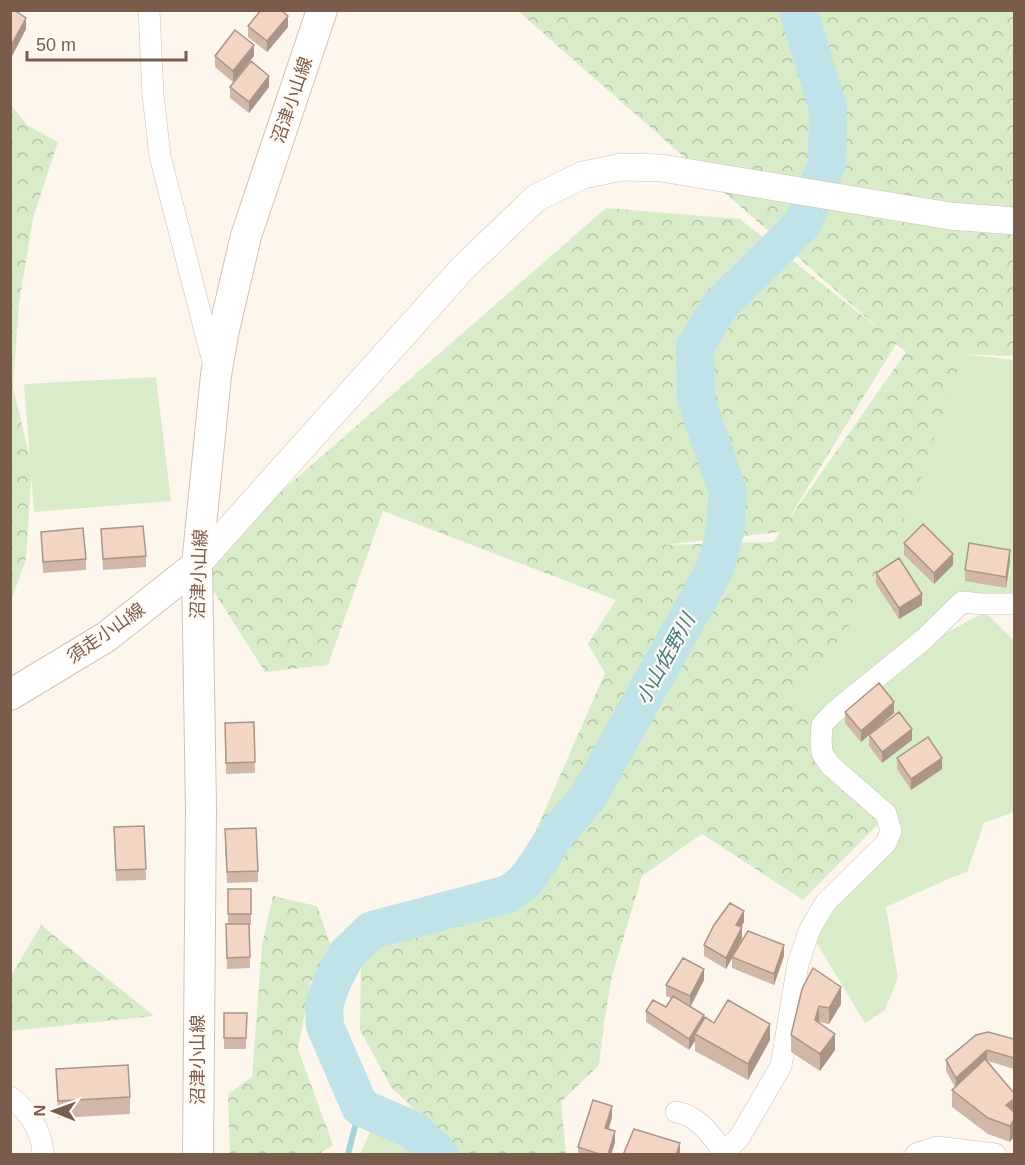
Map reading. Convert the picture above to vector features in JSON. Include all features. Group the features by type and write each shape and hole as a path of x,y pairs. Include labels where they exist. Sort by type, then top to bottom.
{"main road":[{"name":"沼津小山線","path":"198,1155 201,809 197,565 216,375 223,334 246,236 322,10"},
{"name":"須走小山線","path":"10,695 106,637 197,565"}],"street":[{"path":"149,10 153,95 160,156 216,375"},
{"path":"197,565 463,268 536,198 583,176 622,167 662,168 950,216 1014,221"},
{"path":"676,1112 687,1114 703,1126 724,1153 739,1138 781,1066 798,964 810,929 826,902 885,843 891,831 886,814 830,765 822,753 820,739 822,725 833,713 924,640 962,602 1014,604"},
{"path":"10,1097 27,1111 38,1130 43,1155"},
{"path":"916,1155 937,1147 995,1155"}],"green space":[{"path":"518,11 1014,11 1014,356 963,354 915,495 868,600 796,697 822,753 880,822 803,900 702,834 642,876 612,976 599,1065 561,1102 566,1154 451,1154 442,1136 391,1087 360,1030 361,963 400,923 508,894 605,673 588,644 616,600 383,511 328,665 265,672 197,565 606,208 740,219 883,332","holes":["896,344 906,352 789,519 789,518","780,532 774,542 662,545"]},
{"path":"11,105 27,125 58,142 33,218 19,304 13,386 32,468 26,559 11,601"},
{"path":"963,354 1014,360 1014,599 952,612 905,655 985,612 1014,641 1014,812 984,823 967,872 886,907 898,978 885,1010 865,1023 813,937 891,831 813,735 796,697 868,600"},
{"path":"156,377 171,501 34,512 24,384"},
{"path":"273,896 317,906 334,955 311,981 298,1049 333,1145 319,1154 230,1154 228,1094 252,1077 262,945"},
{"path":"41,925 154,1016 11,1031 11,976"},
{"path":"371,1130 417,1154 360,1154"}],"building":[{"path":"10,10 26,18 12,44 10,44"},
{"path":"261,10 281,10 288,16 267,41 248,26"},
{"path":"235,30 254,45 233,71 215,56"},
{"path":"251,61 269,76 249,102 230,87"},
{"path":"923,524 953,554 934,573 904,543"},
{"path":"143,526 146,556 103,559 101,529"},
{"path":"83,528 86,559 43,562 41,532"},
{"path":"969,543 1010,550 1006,577 965,570"},
{"path":"899,558 922,594 899,608 876,573"},
{"path":"879,683 894,702 861,731 845,712"},
{"path":"899,712 912,729 882,752 869,735"},
{"path":"254,722 255,762 226,763 225,723"},
{"path":"928,737 942,758 911,779 897,758"},
{"path":"144,826 146,869 116,870 114,827"},
{"path":"256,828 258,871 227,872 225,829"},
{"path":"228,889 251,889 251,914 228,914"},
{"path":"730,903 744,911 736,925 742,927 726,958 704,945 714,925"},
{"path":"226,924 249,924 250,957 227,958"},
{"path":"748,931 784,945 774,974 732,957"},
{"path":"683,958 704,969 690,996 666,985"},
{"path":"813,968 841,987 829,1008 819,1006 815,1020 835,1034 820,1054 791,1035 802,989"},
{"path":"673,996 704,1015 689,1039 646,1011 653,1000 666,1007"},
{"path":"728,1000 770,1024 748,1064 695,1034 705,1017 714,1023"},
{"path":"224,1013 247,1013 246,1038 224,1038"},
{"path":"988,1032 1014,1039 1014,1058 987,1050 956,1078 946,1060 976,1035"},
{"path":"985,1059 1014,1093 1014,1099 1006,1105 1014,1112 1014,1120 1010,1126 988,1118 952,1090"},
{"path":"128,1065 130,1097 58,1101 56,1069"},
{"path":"593,1100 612,1106 605,1128 615,1131 608,1155 578,1147"},
{"path":"634,1129 680,1143 676,1155 623,1155"}],"waterway":[{"name":"小山佐野川","path":"439,1154 413,1130 360,1107 325,1026 324,1006 332,982 346,955 372,930 508,894 530,875 558,832 588,797 715,569 725,532 728,492 696,399 695,347 718,308 803,223 827,164 828,108 798,10"},
{"path":"348,1154 360,1107"}]}
